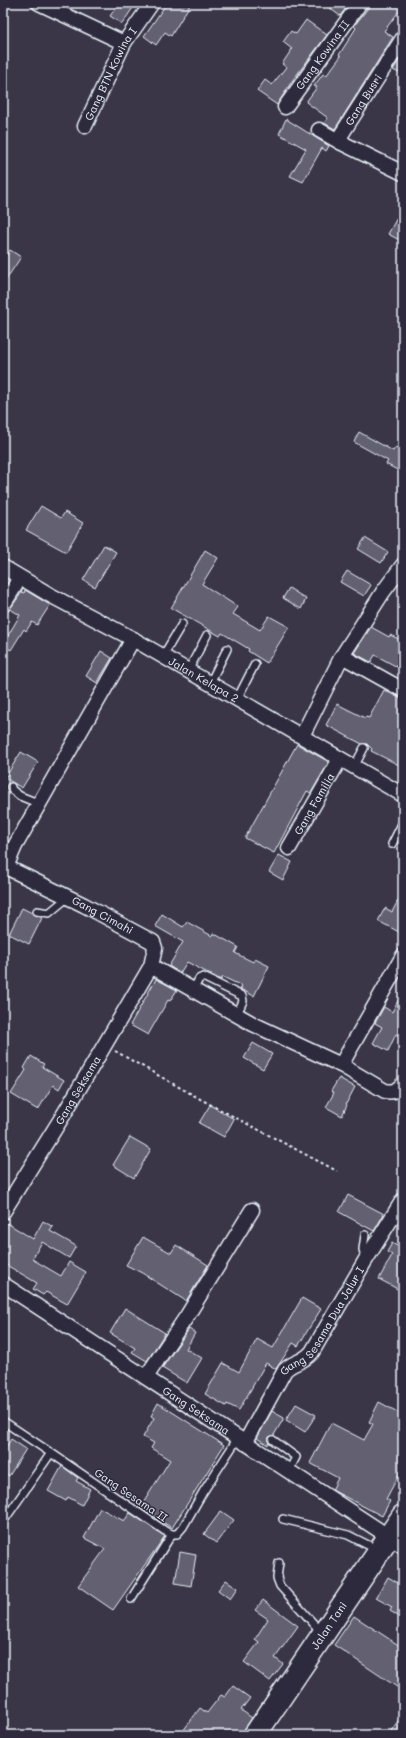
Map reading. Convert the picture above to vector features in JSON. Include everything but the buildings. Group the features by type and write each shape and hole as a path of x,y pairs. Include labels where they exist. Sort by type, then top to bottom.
{"highway":[{"name":"Jalan Tani","path":"255,1735 323,1635 391,1545 403,1516"}],"street":[{"path":"39,3 124,43"},
{"name":"Gang BTN Kowina I","path":"85,126 124,43 152,3"},
{"name":"Gang Kowina II","path":"285,107 360,3"},
{"name":"Gang Busri","path":"340,142 344,130 403,38"},
{"path":"319,130 403,173"},
{"path":"302,736 342,656 383,592 403,565"},
{"name":"Jalan Kelapa 2","path":"3,567 20,578 163,656 403,795"},
{"path":"3,605 20,578"},
{"name":"Gang Cimahi","path":"133,639 15,846 6,867 153,942 155,948 151,966"},
{"path":"342,656 403,690"},
{"name":"Gang Familia","path":"289,848 340,759"},
{"path":"341,1065 403,956"},
{"path":"151,966 253,1024 341,1065 385,1091 396,1091 403,1084"},
{"name":"Gang Seksama","path":"3,1212 105,1045 151,966"},
{"name":"Gang Sesama Dua Jalur I","path":"241,1441 285,1370 306,1360 312,1352 365,1261 403,1200"},
{"path":"146,1377 187,1316 252,1210"},
{"name":"Gang Seksama","path":"3,1284 289,1472 391,1545"}],"lane":[{"path":"163,656 182,624"},
{"path":"188,671 207,635"},
{"path":"210,683 227,649"},
{"path":"237,699 255,664"},
{"path":"354,768 364,748"},
{"path":"11,787 12,790 20,796 40,804"},
{"path":"392,844 403,822"},
{"path":"37,912 50,913 67,898"},
{"path":"365,1235 363,1249 365,1261"},
{"name":"Gang Sesama II","path":"3,1421 52,1453 128,1507 172,1534 177,1534 180,1531 202,1492 241,1441"},
{"path":"273,1440 296,1457 289,1472"},
{"path":"3,1522 52,1453"},
{"path":"283,1519 391,1545"},
{"path":"131,1599 172,1534"},
{"path":"278,1563 277,1578 280,1586 323,1635"}],"path":[{"path":"105,1045 202,1100 337,1171"}]}
